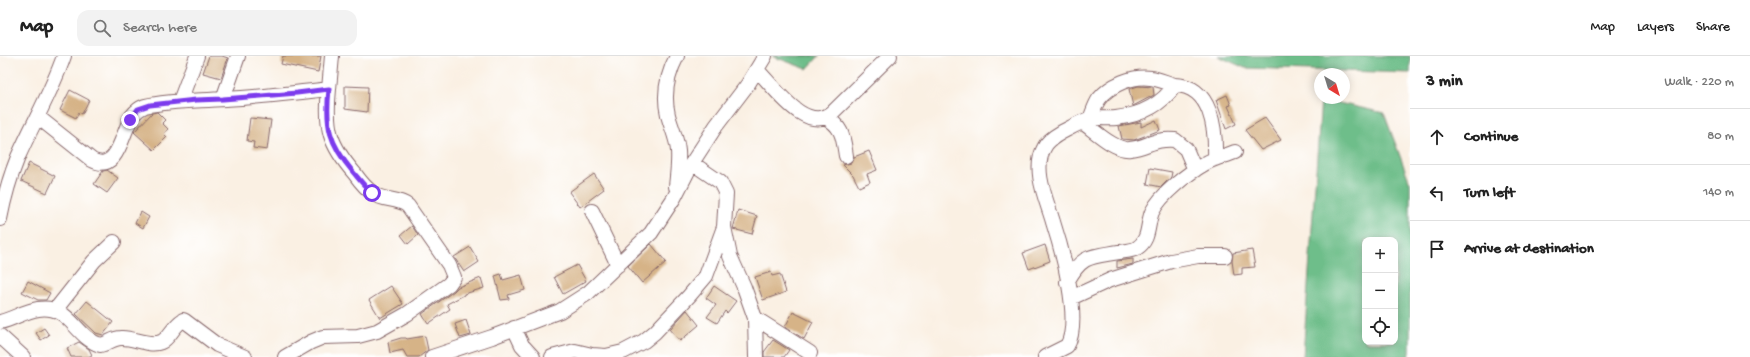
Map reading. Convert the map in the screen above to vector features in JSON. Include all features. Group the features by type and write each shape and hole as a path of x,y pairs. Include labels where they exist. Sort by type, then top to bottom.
{"street":[{"path":"0,219 11,177 18,158 54,83 64,56"},
{"path":"180,101 198,56"},
{"path":"223,99 238,56"},
{"path":"290,356 311,342 323,337 358,336 377,331 407,314 449,284 454,277 449,265 408,206 403,202 379,197 372,193 340,157 329,133 329,89 332,56"},
{"path":"674,198 678,169 678,150 668,115 666,98 667,82 671,68 677,56"},
{"path":"432,357 560,311 588,293 651,232 674,198 692,163 716,126 748,84 765,56"},
{"path":"757,70 771,83 780,96 796,110 806,116 825,117 834,112 890,56"},
{"path":"1086,120 1098,100 1106,91 1118,84 1140,77 1190,87 1205,103 1210,113 1213,126 1215,159"},
{"path":"748,84 780,96"},
{"path":"1045,357 1067,346 1070,341 1073,328 1071,298 1068,282 1059,241 1043,190 1039,163 1044,147 1050,141 1086,120 1117,118 1145,111 1169,94 1175,85"},
{"path":"38,117 92,160 104,163 118,150 130,120 138,109 150,105 180,101 223,99 329,89"},
{"path":"825,117 839,127 842,134 846,156"},
{"path":"1086,120 1112,144 1123,149 1135,148 1156,140 1175,140 1186,149 1195,170"},
{"path":"1068,282 1076,267 1082,261 1090,257 1130,250 1138,247 1147,236 1152,213 1158,203 1176,184 1195,170 1215,159 1235,152"},
{"path":"552,357 575,351 601,356 623,352 635,347 655,332 706,276 724,227 726,201 724,188 712,176 692,163"},
{"path":"592,211 618,265"},
{"path":"724,227 730,256 744,287 755,318 756,357"},
{"path":"56,309 94,261 114,242"},
{"path":"1071,298 1110,280 1171,261 1198,256 1225,256"},
{"path":"0,322 29,311 43,308 56,309 64,314 84,334 98,344 105,344 121,338 154,343 161,342 165,340 176,325 183,320 188,322 217,345 245,357"},
{"path":"755,318 810,352"},
{"path":"514,328 522,345 533,357"},
{"path":"0,336 23,357"}],"green space":[{"path":"772,56 819,56 807,69"},
{"path":"1218,56 1410,56 1410,73 1350,71 1350,68 1314,68 1314,70 1245,68"},
{"path":"1321,104 1344,104 1384,113 1410,183 1410,353 1408,357 1303,357"}],"building":[{"path":"209,56 222,56 228,58 221,78 203,73"},
{"path":"283,56 321,56 318,72 281,64"},
{"path":"345,86 368,87 367,112 345,109"},
{"path":"1138,86 1153,87 1154,95 1133,106 1129,89"},
{"path":"70,90 89,100 82,114 79,112 76,118 60,110"},
{"path":"1227,95 1231,105 1228,106 1236,124 1226,129 1216,100"},
{"path":"157,112 165,120 162,123 168,129 164,134 167,137 154,150 134,132 152,113"},
{"path":"250,118 271,120 267,150 253,148 254,142 247,141"},
{"path":"1265,118 1281,140 1261,150 1245,130"},
{"path":"1156,120 1160,130 1134,140 1122,139 1119,126 1141,122 1141,127"},
{"path":"869,151 877,170 867,174 870,182 859,187 853,175 843,165 851,163 854,157"},
{"path":"29,163 55,176 47,193 21,181"},
{"path":"1150,168 1172,172 1171,177 1161,187 1147,184"},
{"path":"107,170 118,178 107,193 94,184 103,171"},
{"path":"594,174 604,189 580,207 569,192"},
{"path":"738,210 757,216 752,234 733,229"},
{"path":"141,212 149,217 143,228 135,223"},
{"path":"412,226 418,235 408,244 401,235"},
{"path":"651,244 666,262 642,283 628,266"},
{"path":"1045,245 1050,261 1029,269 1023,253"},
{"path":"470,247 479,262 464,272 454,257"},
{"path":"1252,250 1255,267 1242,268 1242,274 1234,275 1232,261 1233,253"},
{"path":"1133,259 1133,264 1117,268 1117,261"},
{"path":"577,265 586,281 563,294 554,277"},
{"path":"771,272 772,276 780,274 786,292 763,300 755,277"},
{"path":"501,274 503,280 521,275 525,290 508,295 509,299 501,300 495,276"},
{"path":"481,278 484,288 464,294 447,304 450,309 428,324 422,314 458,287"},
{"path":"28,281 50,293 46,300 38,300 22,292"},
{"path":"391,286 403,304 380,318 369,300"},
{"path":"714,286 736,301 727,313 725,311 717,323 707,317 716,305 706,298"},
{"path":"87,301 113,322 103,335 96,333 76,314"},
{"path":"687,310 699,325 680,341 670,329"},
{"path":"793,312 813,322 804,339 785,327"},
{"path":"466,320 471,335 460,338 455,324"},
{"path":"44,328 49,335 41,340 36,333"},
{"path":"425,336 428,350 419,357 407,357 403,350 390,353 388,342 401,338 407,339"},
{"path":"773,340 789,350 784,357 764,357 764,352"},
{"path":"79,342 89,349 92,355 88,357 71,357 67,348"}],"route":[{"path":"130,120 138,109 150,105 329,89 329,133 340,157 372,193"}]}
